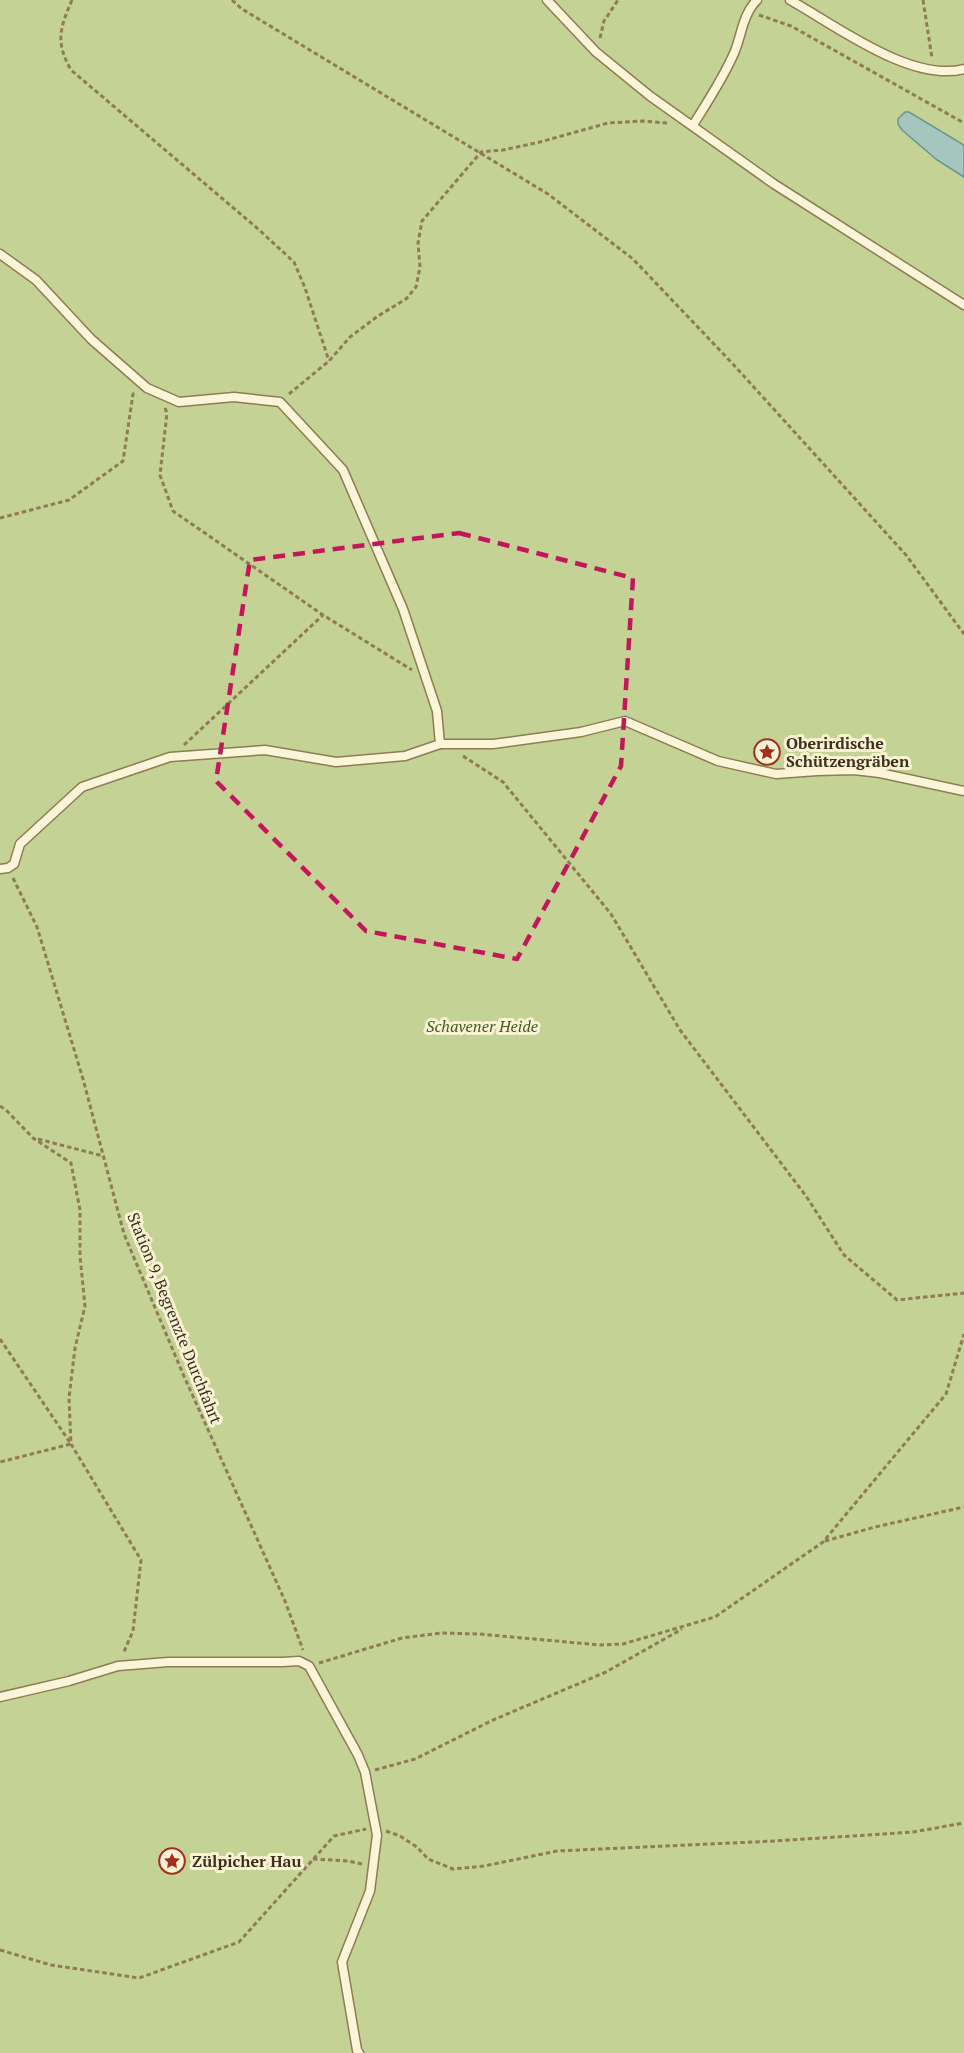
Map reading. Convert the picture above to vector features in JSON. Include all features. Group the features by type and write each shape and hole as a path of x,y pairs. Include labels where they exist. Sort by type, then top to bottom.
{"lane":[{"path":"547,0 596,52 650,96 774,184 964,305"},
{"path":"693,125 715,90 734,52 749,8 757,0"},
{"path":"790,0 907,64 934,71 952,72 964,69"},
{"path":"0,254 36,280 91,339 147,388 179,402 234,397 280,402 343,470 403,609 437,711 440,744"},
{"path":"4,868 14,864 20,844 82,787 170,758 265,750 336,762 405,756 440,744 493,744 581,732 625,721 718,761 776,774 854,770 880,773 964,791"},
{"path":"0,1697 118,1666 168,1662 299,1661 309,1666 365,1772 377,1835 370,1891 342,1962 359,2053"}],"path":[{"path":"72,0 66,14 60,41 63,57 71,70 294,262 329,361"},
{"path":"232,0 242,9 549,194 633,259 732,363 906,555 964,634"},
{"path":"596,52 604,21 618,0"},
{"path":"923,0 934,71"},
{"path":"749,8 761,16 791,26 964,123"},
{"path":"280,402 329,361 350,337 406,298 416,287 420,267 417,243 422,221 481,152 504,150 540,142 609,123 643,121 693,125"},
{"path":"0,518 69,500 123,461 133,394 147,388"},
{"path":"159,394 167,413 160,475 173,511 322,615 426,679"},
{"path":"170,758 322,615"},
{"path":"440,744 503,782 611,914 680,1030 806,1196 844,1255 897,1300 964,1293"},
{"name":"Station 9, Begrenzte Durchfahrt","path":"4,868 37,927 83,1079 124,1234 183,1374 285,1601 309,1666"},
{"path":"0,1106 33,1138 70,1163 80,1210 80,1256 85,1306 75,1348 69,1398 71,1444"},
{"path":"33,1138 103,1155"},
{"path":"309,1666 402,1638 470,1634 568,1643 623,1644 715,1617 823,1542 946,1394 964,1334"},
{"path":"0,1339 71,1444 141,1560 133,1631 118,1666"},
{"path":"0,1462 71,1444"},
{"path":"823,1542 874,1527 964,1507"},
{"path":"365,1772 415,1759 493,1720 606,1672 688,1625"},
{"path":"0,1950 51,1965 139,1978 239,1942 334,1836 375,1826 400,1836 417,1847 429,1859 453,1869 484,1866 557,1851 913,1832 964,1823"},
{"path":"313,1859 348,1861 374,1866"}],"highlighted area":[{"path":"459,533 633,578 621,766 517,959 366,931 216,781 250,560"}],"green space":[{"name":"Schavener Heide","path":"0,0 964,0 964,2053 0,2053"}],"water":[{"path":"905,112 909,112 964,145 964,177 937,160 902,130 898,119"}],"place":[{"name":"Oberirdische Schützengräben","path":"767,752"},
{"name":"Zülpicher Hau","path":"172,1861"}]}
